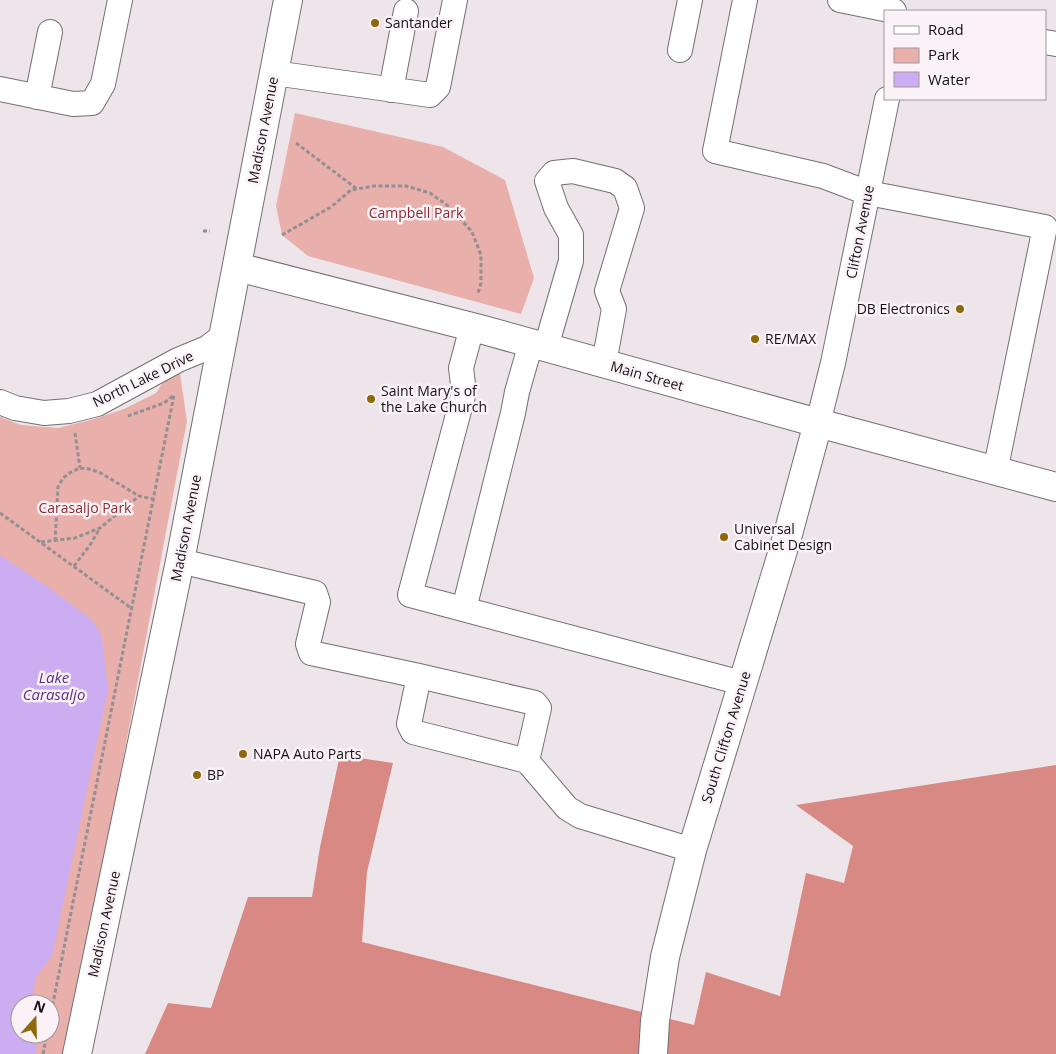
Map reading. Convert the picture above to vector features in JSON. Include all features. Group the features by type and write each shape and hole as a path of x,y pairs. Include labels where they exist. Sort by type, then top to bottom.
{"main road":[{"name":"Madison Avenue","path":"77,1054 180,560 288,0"},
{"name":"Main Street","path":"237,268 472,327 818,424 1056,487"},
{"name":"South Clifton Avenue","path":"653,1054 655,1021 665,957 692,850 788,534 818,424"}],"street":[{"path":"0,89 73,104 92,103 103,84 120,0"},
{"path":"274,73 430,95 438,87 455,0"},
{"path":"680,50 690,0"},
{"path":"745,0 715,151 823,176 868,193 1044,227 996,472"},
{"path":"840,0 889,10"},
{"path":"391,90 406,11"},
{"path":"37,96 50,32"},
{"name":"Clifton Avenue","path":"818,424 834,363 887,100"},
{"path":"464,609 517,392 539,345 571,261 571,235 556,208 547,181 554,173 573,171 616,181 625,188 632,208 608,291 614,308 604,364"},
{"path":"472,327 461,368 464,392 410,595 742,683"},
{"name":"North Lake Drive","path":"0,402 15,408 44,413 69,411 97,404 178,360 207,348 224,335"},
{"path":"180,560 316,593 318,602 308,644 311,653 535,703 539,708 527,761"},
{"path":"419,676 409,724 413,732 527,761 567,808 580,816 692,850"}],"path":[{"path":"296,144 358,189"},
{"path":"282,235 331,207 351,190 374,186 406,186 430,193 451,208 472,232 481,255 481,283 478,293"},
{"path":"203,231 210,231"},
{"path":"55,994 174,395 164,403 128,416"},
{"path":"66,433 75,432 80,468"},
{"path":"55,540 58,487 63,478 80,468 99,472 139,496 154,499"},
{"path":"40,542 75,538 100,528 139,496"},
{"path":"0,513 131,608"},
{"path":"74,566 100,528"}],"green space":[{"name":"Campbell Park","path":"295,113 443,147 505,180 534,278 521,314 308,256 282,235 276,206"},
{"name":"Carasaljo Park","path":"178,360 187,421 67,1054 0,1054 0,417 21,425 58,428 124,409 156,393"}],"shaded area":[{"path":"340,755 393,763 367,872 362,942 694,1025 706,972 780,996 806,873 844,883 853,846 796,805 1056,765 1056,1054 145,1054 168,1003 211,1008 248,897 312,897 320,847"}],"water":[{"name":"Lake Carasaljo","path":"0,555 92,620 101,634 108,690 52,956 36,977 33,994 10,994 10,1044 36,1044 36,1054 0,1054"}],"place":[{"name":"Santander","path":"375,23"},
{"name":"DB Electronics","path":"960,309"},
{"name":"RE/MAX","path":"755,339"},
{"name":"Saint Mary's of the Lake Church","path":"371,399"},
{"name":"Universal Cabinet Design","path":"724,537"},
{"name":"NAPA Auto Parts","path":"243,754"},
{"name":"BP","path":"197,775"}]}
